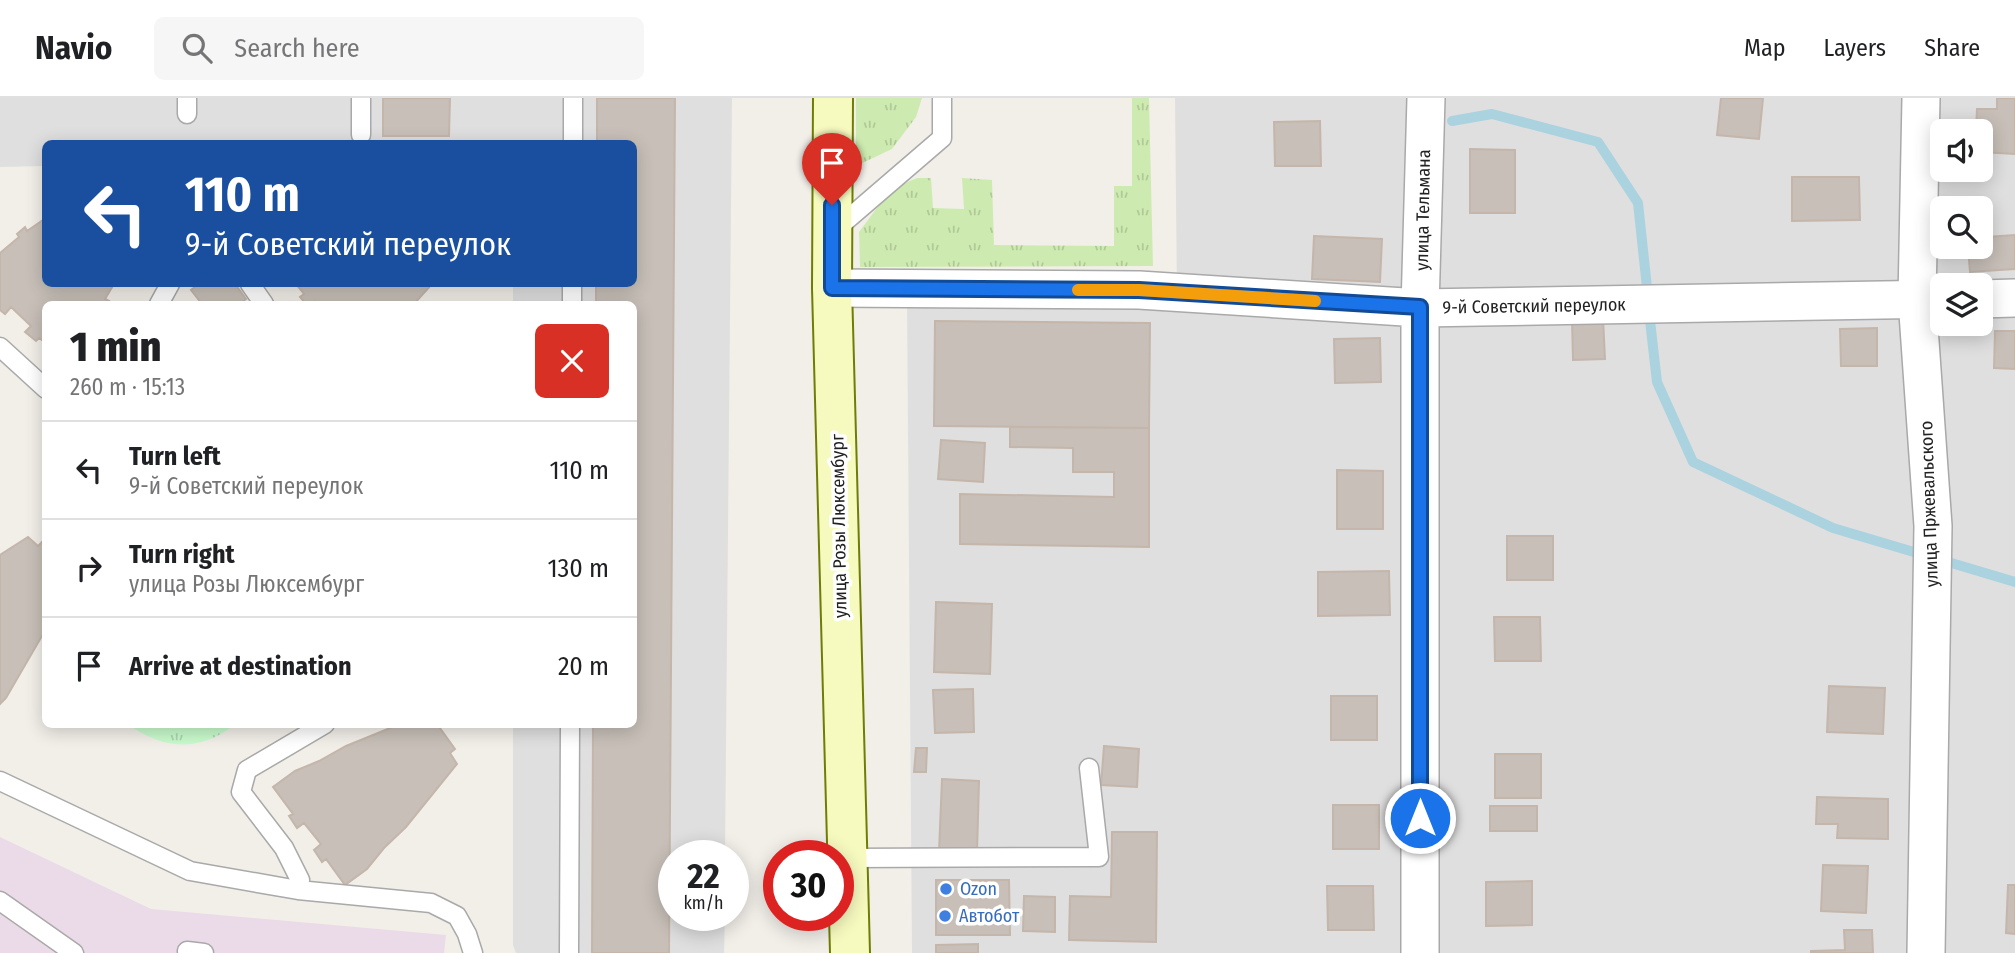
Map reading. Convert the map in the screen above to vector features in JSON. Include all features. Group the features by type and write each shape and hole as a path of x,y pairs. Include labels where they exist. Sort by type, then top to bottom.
{"main road":[{"name":"улица Розы Люксембург","path":"833,98 832,288 847,840"},
{"name":"улица Розы Люксембург","path":"850,931 850,953"}],"street":[{"name":"улица Тельмана","path":"1420,953 1420,307 1426,98"},
{"name":"улица Пржевальского","path":"1922,98 1930,299"},
{"name":"9-й Советский переулок","path":"832,288 1139,290 1420,307 1930,299"},
{"path":"1993,299 2015,299"},
{"name":"улица Пржевальского","path":"1926,953 1933,526 1930,336"}],"lane":[{"path":"361,98 361,135"},
{"path":"573,98 573,140"},
{"path":"832,232 942,138 942,98"},
{"path":"0,348 42,385"},
{"path":"298,890 300,880 284,848 241,792 247,770 319,728"},
{"path":"569,953 570,728"},
{"path":"854,858 1099,858 1089,768"},
{"path":"0,781 190,871 298,890 430,903 457,916 467,934 472,953"},
{"path":"2,902 74,953"}],"shaded area":[{"path":"0,98 732,98 725,840 658,840 658,931 725,931 724,953 516,953 513,945 513,728 637,728 637,301 513,301 513,287 637,287 637,140 42,140 42,166 0,167"},
{"path":"1175,98 2015,98 2015,953 912,953 907,298 1177,298"},
{"path":"0,837 151,909 446,935 444,953 0,953"}],"green space":[{"path":"856,98 922,98 916,117 892,149 856,166"},
{"path":"1132,98 1149,98 1153,266 860,267 859,232 891,189 917,178 931,178 933,208 964,209 962,178 992,180 994,245 1114,246 1114,186 1132,186"},
{"path":"134,728 230,728 208,740 182,744 169,743"}],"building":[{"path":"383,98 450,98 449,136 383,136"},
{"path":"597,98 675,98 670,840 658,840 658,931 669,931 669,953 592,953 593,728 637,728 637,301 596,301 596,287 637,287 637,140 597,140"},
{"path":"1721,98 1763,98 1759,139 1717,135"},
{"path":"1997,98 2015,98 2015,154 1993,153 1993,119 1977,119 1977,109 1997,109"},
{"path":"1320,121 1321,166 1275,166 1274,122"},
{"path":"1470,149 1515,150 1515,213 1470,213"},
{"path":"1792,177 1859,177 1860,220 1792,221"},
{"path":"42,221 42,287 112,287 105,299 109,301 42,301 42,340 39,338 36,341 25,332 31,326 11,307 5,314 0,310 0,253 19,237 17,234 25,227 27,231"},
{"path":"2015,235 2015,269 1970,272 1969,259 1993,259 1993,237"},
{"path":"1314,236 1382,239 1380,282 1312,279"},
{"path":"195,287 237,287 246,299 200,301 191,290"},
{"path":"298,287 429,287 417,301 303,301 300,297 304,294"},
{"path":"1603,318 1605,359 1573,360 1572,319"},
{"path":"935,321 1150,323 1149,428 934,426"},
{"path":"1877,328 1877,366 1841,366 1840,329"},
{"path":"1995,331 2015,331 2015,369 1994,368"},
{"path":"1380,338 1381,382 1335,383 1334,339"},
{"path":"1010,427 1149,428 1149,547 960,544 960,494 1114,497 1114,472 1073,472 1073,448 1010,447"},
{"path":"941,440 985,443 983,482 938,479"},
{"path":"1337,470 1383,471 1383,529 1337,529"},
{"path":"1507,536 1553,536 1553,580 1507,580"},
{"path":"28,537 38,546 42,542 42,636 0,704 0,555"},
{"path":"1389,571 1390,615 1318,616 1318,572"},
{"path":"936,602 992,604 990,674 934,672"},
{"path":"1494,617 1540,617 1541,661 1495,661"},
{"path":"1829,686 1885,688 1883,734 1827,732"},
{"path":"973,689 974,732 935,733 933,690"},
{"path":"1331,696 1377,696 1377,740 1331,740"},
{"path":"390,728 440,728 455,749 450,753 457,764 406,827 367,869 345,885 326,859 322,862 314,850 321,844 304,823 297,828 289,816 293,814 273,787 295,771"},
{"path":"1104,746 1139,749 1137,787 1101,785"},
{"path":"916,748 927,748 926,772 914,772"},
{"path":"1495,754 1541,754 1541,798 1495,798"},
{"path":"942,779 979,781 977,853 939,852"},
{"path":"1817,797 1888,799 1888,839 1837,838 1838,824 1816,824"},
{"path":"1333,805 1379,805 1379,849 1333,849"},
{"path":"1490,806 1537,806 1537,831 1490,831"},
{"path":"1112,832 1157,832 1156,942 1069,940 1070,896 1111,897"},
{"path":"1823,865 1868,866 1866,913 1821,911"},
{"path":"936,880 1009,880 1010,935 936,935"},
{"path":"1532,881 1532,925 1486,926 1486,882"},
{"path":"2008,885 2015,885 2015,934 2006,933"},
{"path":"1327,886 1373,886 1374,930 1328,930"},
{"path":"1024,896 1055,897 1055,932 1023,931"},
{"path":"1844,930 1872,930 1873,953 1811,953 1845,950"},
{"path":"978,944 978,953 936,953 936,945"}],"waterway":[{"path":"1452,121 1492,114 1598,142 1638,203 1648,297"},
{"path":"1649,312 1657,382 1693,462 1833,528 1924,555"},
{"path":"1938,559 2015,582"}],"slow traffic":[{"path":"1078,290 1139,290 1315,301"}],"place":[{"name":"Ozon","path":"946,889"},
{"name":"Автобот","path":"945,916"}],"route":[{"path":"832,205 832,288 1139,290 1420,307 1420,818"}]}
